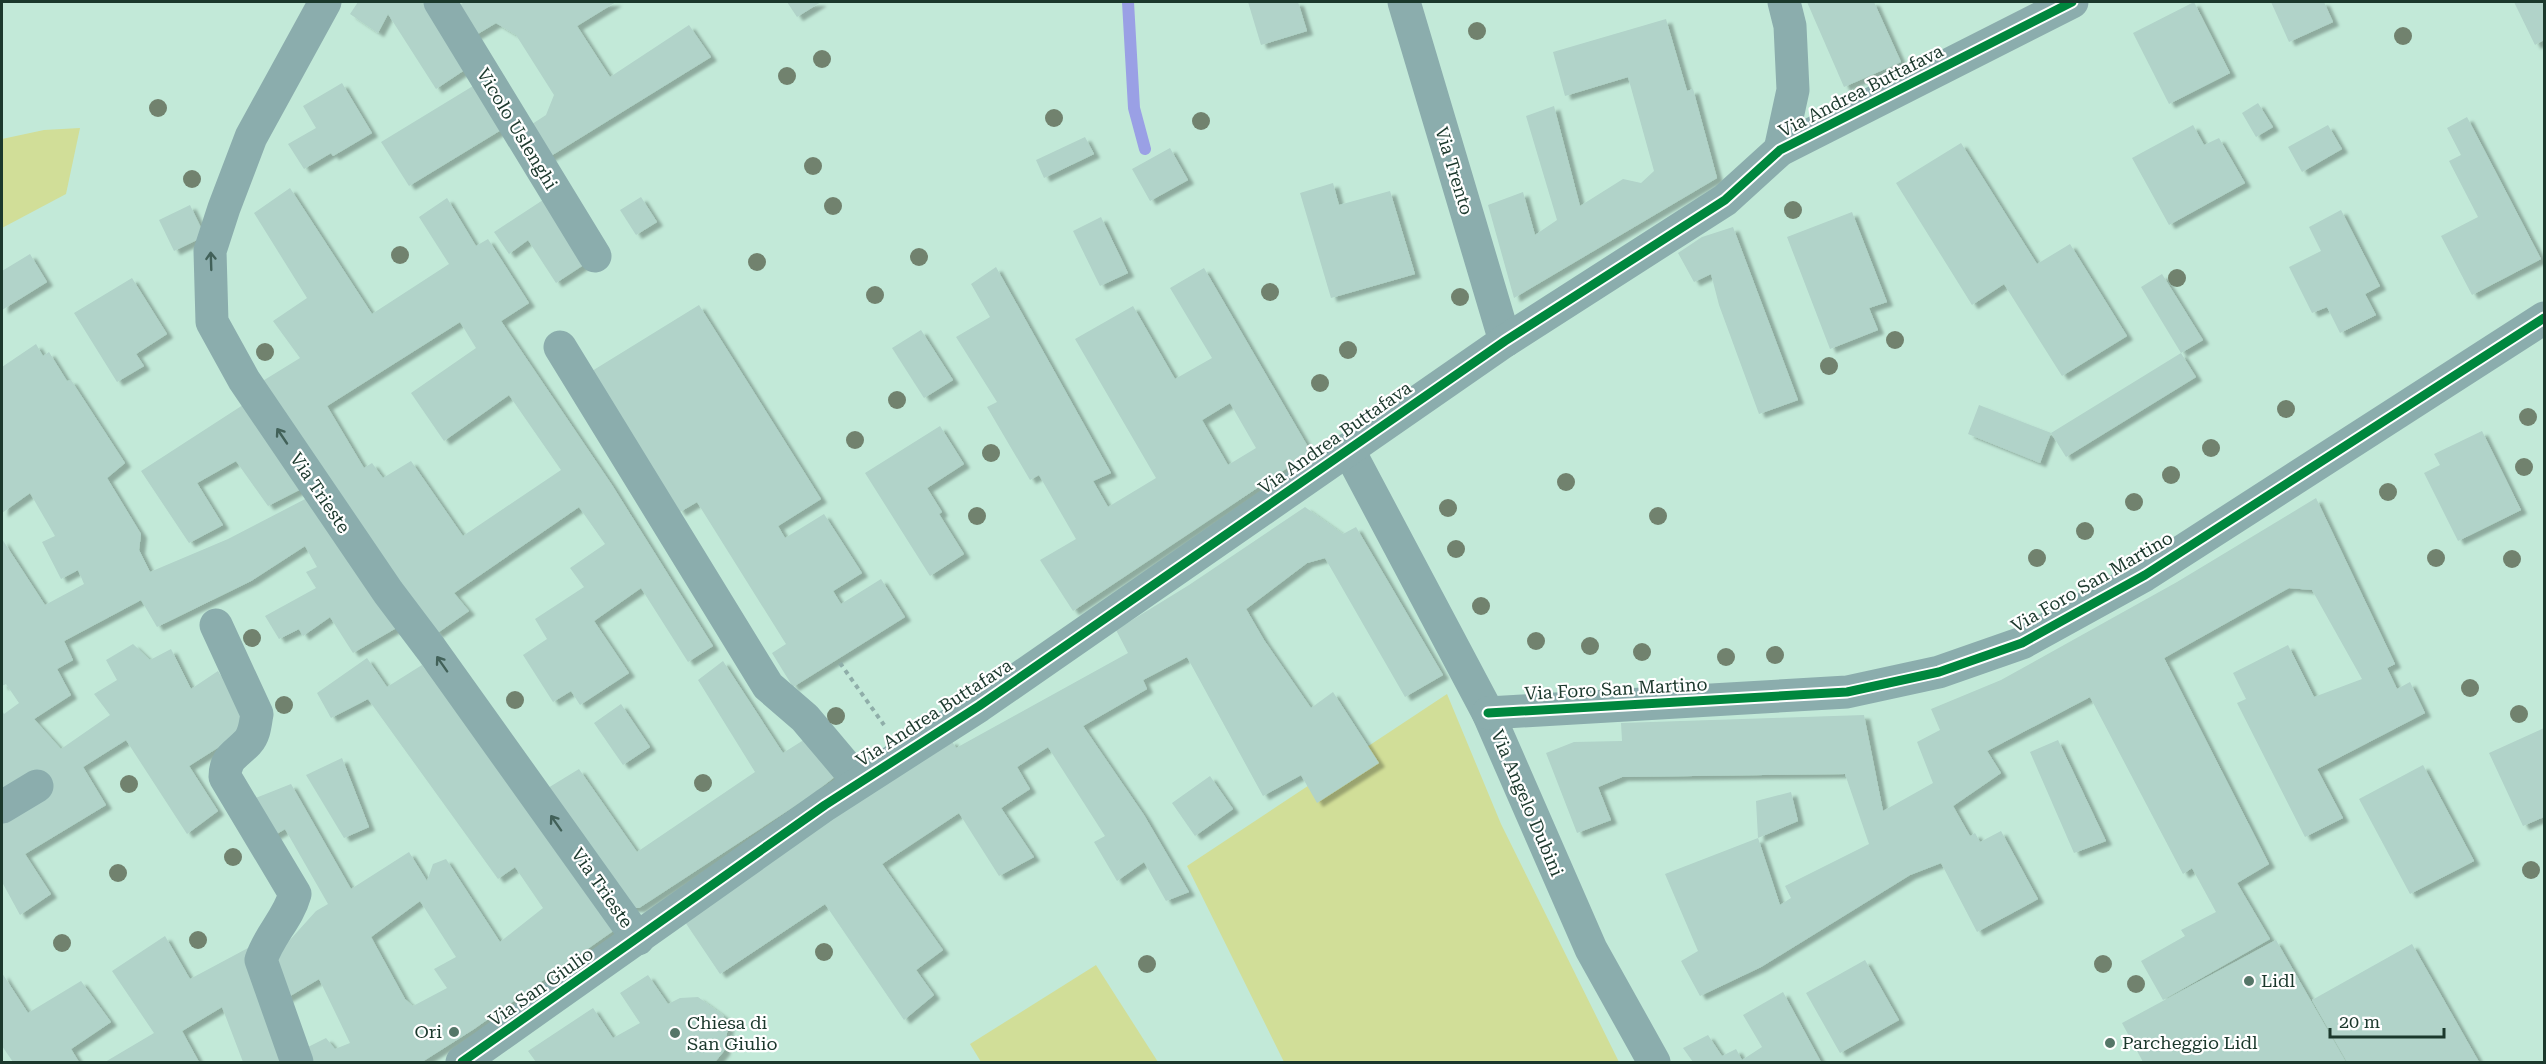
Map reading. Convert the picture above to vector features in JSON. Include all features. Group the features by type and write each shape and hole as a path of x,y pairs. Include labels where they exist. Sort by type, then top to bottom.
{"street":[{"name":"Via Trieste","path":"325,2 251,137 224,208 210,250 213,322 244,380 388,592 638,939"},
{"name":"Vicolo Uslenghi","path":"440,2 595,256"},
{"name":"Via Trento","path":"1404,2 1505,341"},
{"path":"1780,150 1793,90 1790,26 1784,2"},
{"name":"Via Andrea Buttafava","path":"638,939 858,782 907,754 1505,341 1725,200 1780,150 2072,2"},
{"name":"Via Foro San Martino","path":"1488,712 1847,692 1939,672 2022,643 2145,575 2544,318"},
{"path":"560,347 768,686 805,718 858,782"},
{"name":"Via Angelo Dubini","path":"1348,449 1488,712 1591,949 1654,1062"},
{"path":"216,625 257,714 255,730 249,741 230,757 225,766 225,777 295,894 291,911 266,945 261,960 297,1062"},
{"path":"2,807 37,786"},
{"name":"Via San Giulio","path":"462,1062 638,939"}],"path":[{"path":"840,663 907,754"}],"green space":[{"path":"80,128 66,194 2,228 2,139 44,130"},
{"path":"1447,694 1501,824 1619,1062 1284,1062 1187,866"},
{"path":"1096,965 1158,1062 981,1062 970,1044"}],"building":[{"path":"358,2 423,2 466,69 436,89 388,14 378,33 350,14"},
{"path":"465,2 616,2 577,26 610,77 689,25 711,57 546,159 526,128 546,115 554,95 516,35 496,23 471,38 453,8"},
{"path":"787,2 821,2 797,17"},
{"path":"1248,2 1298,2 1307,31 1261,45"},
{"path":"1807,2 1874,2 1901,62 1844,87"},
{"path":"2194,2 2230,73 2169,104 2133,33"},
{"path":"2271,2 2324,2 2333,22 2289,42"},
{"path":"2514,2 2544,2 2544,40 2535,45"},
{"path":"1666,19 1687,91 1693,89 1717,178 1514,298 1488,205 1523,192 1535,235 1557,220 1526,116 1554,106 1580,206 1623,179 1641,183 1654,171 1628,77 1565,96 1553,52"},
{"path":"342,83 372,133 333,156 331,153 304,169 288,144 316,128 303,106"},
{"path":"473,86 501,130 409,186 381,142"},
{"path":"2258,103 2273,127 2256,137 2242,113"},
{"path":"2467,117 2541,259 2472,295 2441,236 2478,217 2449,161 2461,155 2447,128"},
{"path":"2193,125 2204,145 2219,138 2245,183 2169,225 2132,158"},
{"path":"2328,125 2342,149 2302,172 2288,147"},
{"path":"1085,137 1094,154 1044,178 1036,160"},
{"path":"1961,143 2037,264 2070,244 2127,336 2062,376 2004,284 1972,305 1896,183"},
{"path":"1170,148 1188,180 1150,201 1132,169"},
{"path":"1333,183 1339,205 1390,191 1415,274 1331,298 1300,193"},
{"path":"290,188 372,314 449,264 419,217 447,198 476,246 488,239 529,303 501,321 612,485 713,646 688,662 641,588 594,621 629,673 580,705 571,691 553,702 523,655 547,639 535,619 584,587 570,568 605,544 579,507 454,593 469,611 436,634 261,382 300,358 273,321 307,298 254,213","holes":["460,322 476,348 411,393 444,441 509,395 561,470 463,536 411,461 383,478 372,463 364,468 327,406"]},
{"path":"641,197 657,222 636,235 620,210"},
{"path":"546,198 588,262 556,283 528,240 509,254 494,232"},
{"path":"190,205 205,236 174,251 159,220"},
{"path":"2341,210 2380,286 2365,294 2376,315 2340,333 2327,307 2312,313 2289,267 2321,251 2309,227"},
{"path":"1852,212 1887,302 1869,308 1878,330 1830,349 1787,237"},
{"path":"1101,217 1128,273 1100,286 1073,231"},
{"path":"1733,227 1798,400 1759,414 1719,305 1711,274 1694,282 1678,253 1702,237"},
{"path":"30,254 47,282 2,310 2,271"},
{"path":"996,267 1111,473 1093,481 1108,507 1156,478 1075,339 1133,306 1175,379 1212,358 1170,288 1204,268 1311,452 1073,611 1040,560 1076,539 1039,475 1030,480 987,407 997,402 956,337 990,317 971,284","holes":["1230,403 1256,448 1228,465 1202,420"]},
{"path":"2162,274 2203,340 2181,353 2141,287"},
{"path":"132,278 167,334 136,354 144,366 117,382 74,313"},
{"path":"699,305 821,499 778,526 785,538 824,514 862,573 833,591 841,604 881,579 905,617 793,687 772,653 786,644 697,502 680,512 592,371"},
{"path":"921,330 953,380 924,398 892,348"},
{"path":"36,344 43,356 49,352 67,381 71,380 125,463 107,478 141,534 139,550 150,572 228,539 309,497 398,627 353,653 330,617 303,636 299,629 279,639 265,616 316,588 306,572 317,567 305,546 251,581 157,627 141,600 64,641 73,660 57,669 71,695 34,719 61,749 110,715 94,694 117,680 106,660 133,644 150,660 171,649 191,689 218,671 252,726 189,766 218,811 187,834 126,740 83,767 106,805 25,854 51,894 20,915 2,882 2,710 4,714 19,703 6,684 2,686 2,539 45,605 84,584 78,570 61,579 42,542 55,536 30,493 2,513 2,367"},
{"path":"2181,353 2196,377 2066,457 2051,433"},
{"path":"246,403 305,487 268,506 236,461 197,483 223,525 189,543 141,471"},
{"path":"1979,405 2051,433 2040,463 1968,434"},
{"path":"940,426 964,464 927,488 942,512 939,514 964,554 930,576 865,473"},
{"path":"2482,431 2521,510 2458,541 2424,473 2440,465 2434,454"},
{"path":"2316,498 2395,664 2387,668 2397,689 2410,682 2425,713 2317,769 2343,818 2305,837 2237,703 2246,699 2233,673 2288,645 2314,697 2362,679 2312,590 2289,588 2164,658 2269,864 2237,883 2270,939 2163,1000 2141,961 2185,936 2181,930 2216,912 2192,868 2183,874 2090,697 1987,751 2001,773 1953,806 1970,836 1975,833 1980,842 2001,831 2038,899 1977,932 1941,863 1910,875 1761,967 1700,996 1681,961 1698,951 1665,874 1758,838 1780,905 1791,898 1785,886 1869,844 1845,774 1622,777 1598,787 1611,820 1577,833 1546,753 1574,742 1622,741 1621,723 1864,715 1883,811 1933,783 1917,742 1940,730 1931,709 2001,680 2177,582"},
{"path":"1305,507 1343,534 1356,527 1443,675 1405,697 1325,558 1307,563 1246,609 1264,640 1311,708 1333,692 1379,763 1317,803 1301,775 1263,796 1187,657 1143,680 1147,689 1083,726 1144,815 1189,892 1166,901 1144,862 1117,881 1094,842 1105,836 1048,747 1017,767 1030,789 1001,808 1034,857 999,876 959,813 882,864 943,950 916,970 934,995 904,1020 825,904 720,974 685,922 820,827 951,740 956,748 1128,653 1116,630 1189,585"},
{"path":"367,658 387,687 422,665 472,731 613,931 474,1029 422,1062 309,1062 304,1049 326,1038 335,1049 350,1043 319,979 285,999 276,965 279,952 316,911 328,904 285,829 270,838 248,801 291,784 351,889 409,852 427,881 433,864 446,859 500,942 543,908 515,867 498,879 368,699 331,718 317,693","holes":["420,901 456,957 434,969 447,988 413,1006 405,999 371,937"]},
{"path":"723,661 783,753 810,736 837,775 810,796 639,908 628,908 543,791 579,769 637,852 755,772 698,680"},
{"path":"621,704 650,747 623,765 594,723"},
{"path":"2544,728 2544,817 2523,826 2489,753"},
{"path":"2058,740 2106,841 2074,853 2030,752"},
{"path":"342,758 369,827 344,838 306,775"},
{"path":"2423,765 2474,861 2410,894 2359,799"},
{"path":"1210,776 1233,809 1195,836 1172,803"},
{"path":"1791,792 1798,821 1758,838 1756,801"},
{"path":"165,936 190,979 248,948 287,1062 243,1062 222,1007 182,1031 199,1062 105,1062 154,1033 112,971"},
{"name":"Lidl","path":"2276,940 2346,1062 2143,1062 2122,1023"},
{"path":"2412,944 2479,1062 2347,1062 2312,1000"},
{"path":"1865,960 1899,1020 1840,1053 1806,993"},
{"path":"2,973 28,1013 81,981 111,1022 71,1049 79,1062 13,1062 2,1046"},
{"name":"Chiesa di San Giulio","path":"648,975 668,1004 680,998 698,997 723,1015 728,1027 724,1051 715,1062 536,1062 528,1051 593,1008 613,1038 640,1023 620,993"},
{"path":"1783,992 1821,1062 1693,1062 1683,1048 1708,1035 1722,1056 1736,1049 1742,1060 1762,1047 1743,1015"}],"waterway":[{"path":"1128,2 1134,108 1145,149"}],"cycle path":[{"path":"462,1062 825,805 979,706 1505,341 1725,200 1780,150 2072,2"},
{"path":"1488,713 1847,692 1939,672 2022,643 2145,575 2544,318"}],"place":[{"name":"Lidl","path":"2249,981"},
{"name":"Ori","path":"454,1032"},
{"name":"Chiesa di San Giulio","path":"675,1033"},
{"name":"Parcheggio Lidl","path":"2110,1043"}]}
